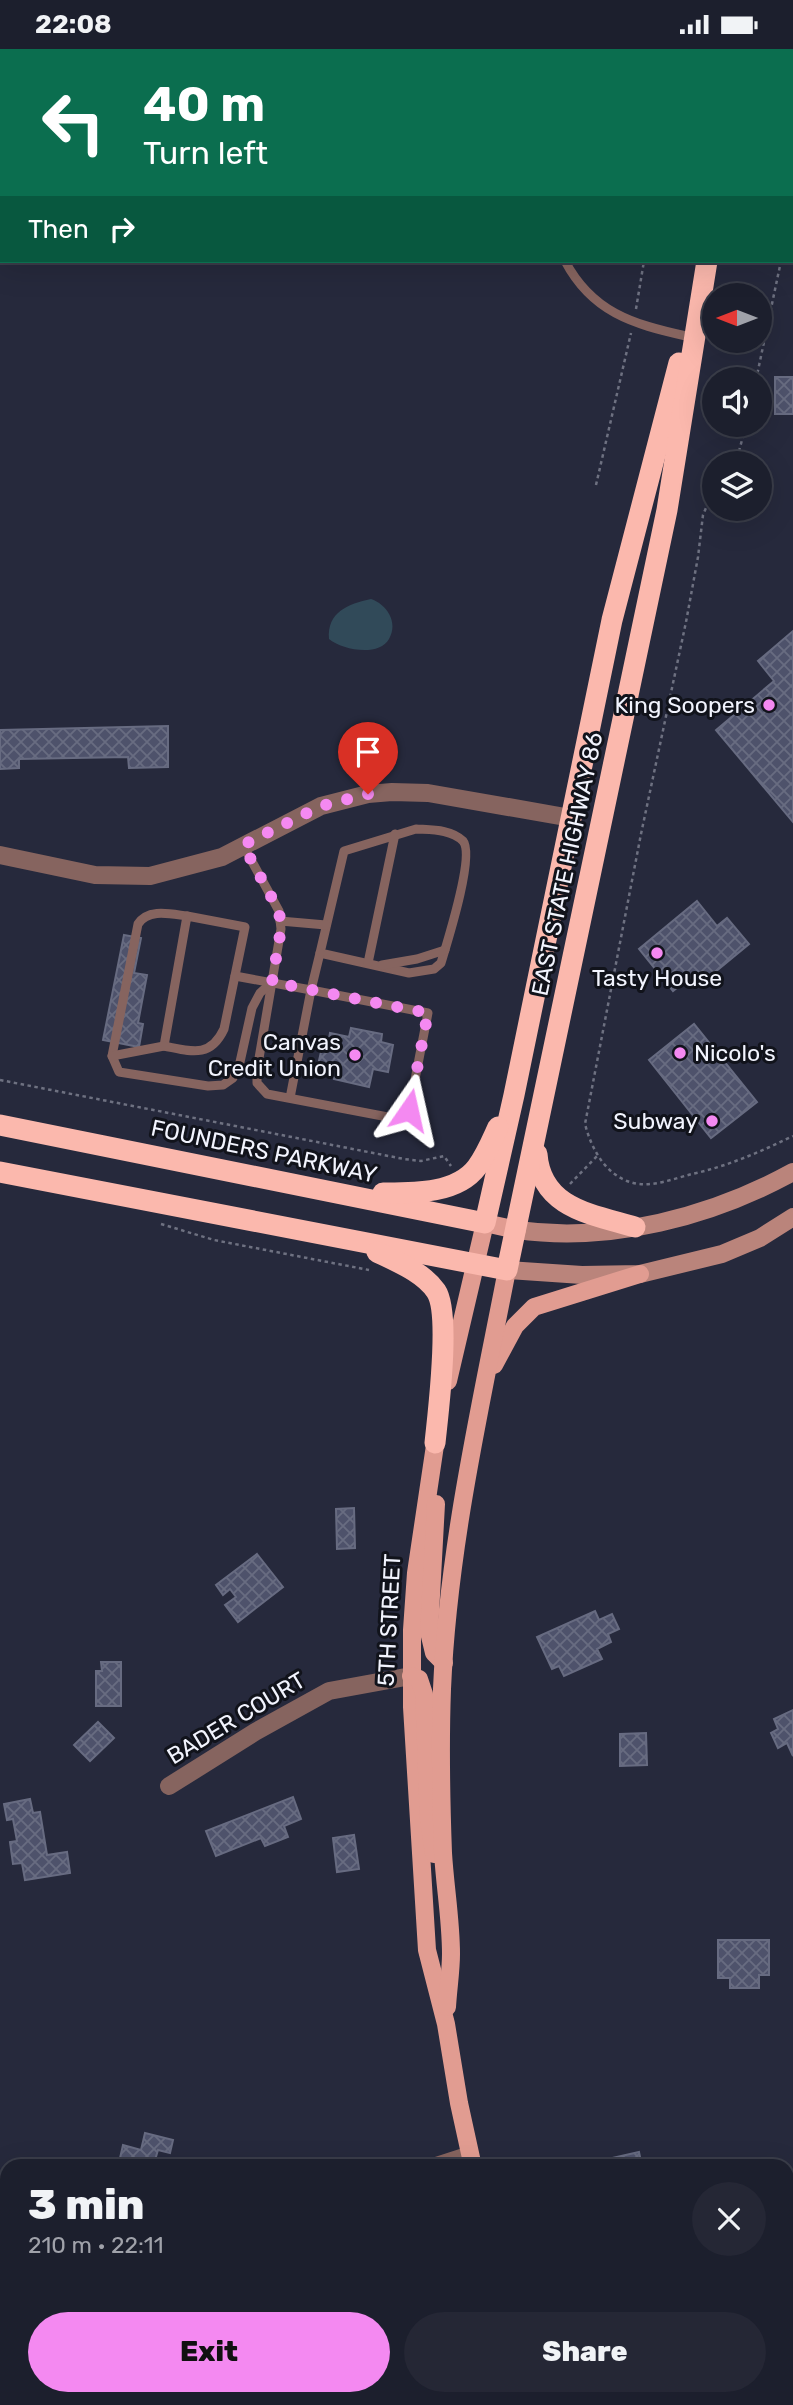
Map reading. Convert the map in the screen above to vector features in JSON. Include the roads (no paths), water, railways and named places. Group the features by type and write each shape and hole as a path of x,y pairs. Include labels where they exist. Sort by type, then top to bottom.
{"highway":[{"name":"EAST STATE HIGHWAY 86","path":"485,1223 612,620 705,263"},
{"name":"EAST STATE HIGHWAY 86","path":"517,1230 667,510 706,263"},
{"path":"318,1188 407,1193 428,1191 461,1180 476,1168 514,1095"},
{"path":"541,1109 538,1169 547,1189 568,1205 635,1227"},
{"name":"FOUNDERS PARKWAY","path":"0,1125 485,1223"},
{"path":"0,1172 507,1270"},
{"name":"5TH STREET","path":"507,1270 517,1230"},
{"path":"350,1240 416,1272 438,1293 444,1337 435,1443"}],"main road":[{"path":"517,1230 578,1233 635,1227 716,1207 793,1172"},
{"path":"484,1383 515,1327 534,1307 640,1274 722,1254 760,1238 793,1217"},
{"name":"FOUNDERS PARKWAY","path":"485,1223 517,1230"},
{"name":"5TH STREET","path":"472,2159 458,2103 446,2024 427,1951 411,1676 416,1573 435,1443 485,1223"},
{"name":"5TH STREET","path":"446,2024 451,1953 443,1854 442,1771 447,1613 484,1383 507,1270"},
{"path":"507,1270 582,1275 640,1274"},
{"path":"443,1403 428,1622 434,1653 444,1663"},
{"path":"411,1676 419,1679 424,1694 429,1820 447,1905"}],"street":[{"path":"0,855 95,875 150,876 222,857 321,806 368,794 391,792 428,793 571,818"},
{"name":"BADER COURT","path":"169,1786 255,1732 329,1692 411,1676"}],"lane":[{"path":"566,263 577,283 615,315 686,336"},
{"path":"290,1098 311,990 344,851 416,829 447,832 463,841 468,852 466,870 445,950 440,963 434,969 409,973 320,953"},
{"path":"368,963 396,834"},
{"path":"235,976 272,982 428,1013 409,1110 402,1116 393,1118 267,1094 257,1083 257,1070 272,982 281,929 279,911 243,845"},
{"path":"112,1056 164,1046 195,1052 205,1050 213,1045 224,1029 244,927 187,916 149,914 138,924 112,1056 119,1072 208,1086 223,1085 233,1078 240,1062 256,1000 272,982"},
{"path":"164,1046 187,916"},
{"path":"280,921 327,925"},
{"path":"381,965 417,959 445,950"}],"water":[{"path":"371,599 386,609 392,620 392,633 384,645 360,650 342,646 329,639 331,622 335,616 347,607"}],"place":[{"name":"King Soopers","path":"769,705"},
{"name":"Tasty House","path":"657,953"},
{"name":"Nicolo's","path":"680,1053"},
{"name":"Canvas Credit Union","path":"355,1055"},
{"name":"Subway","path":"712,1121"}]}
